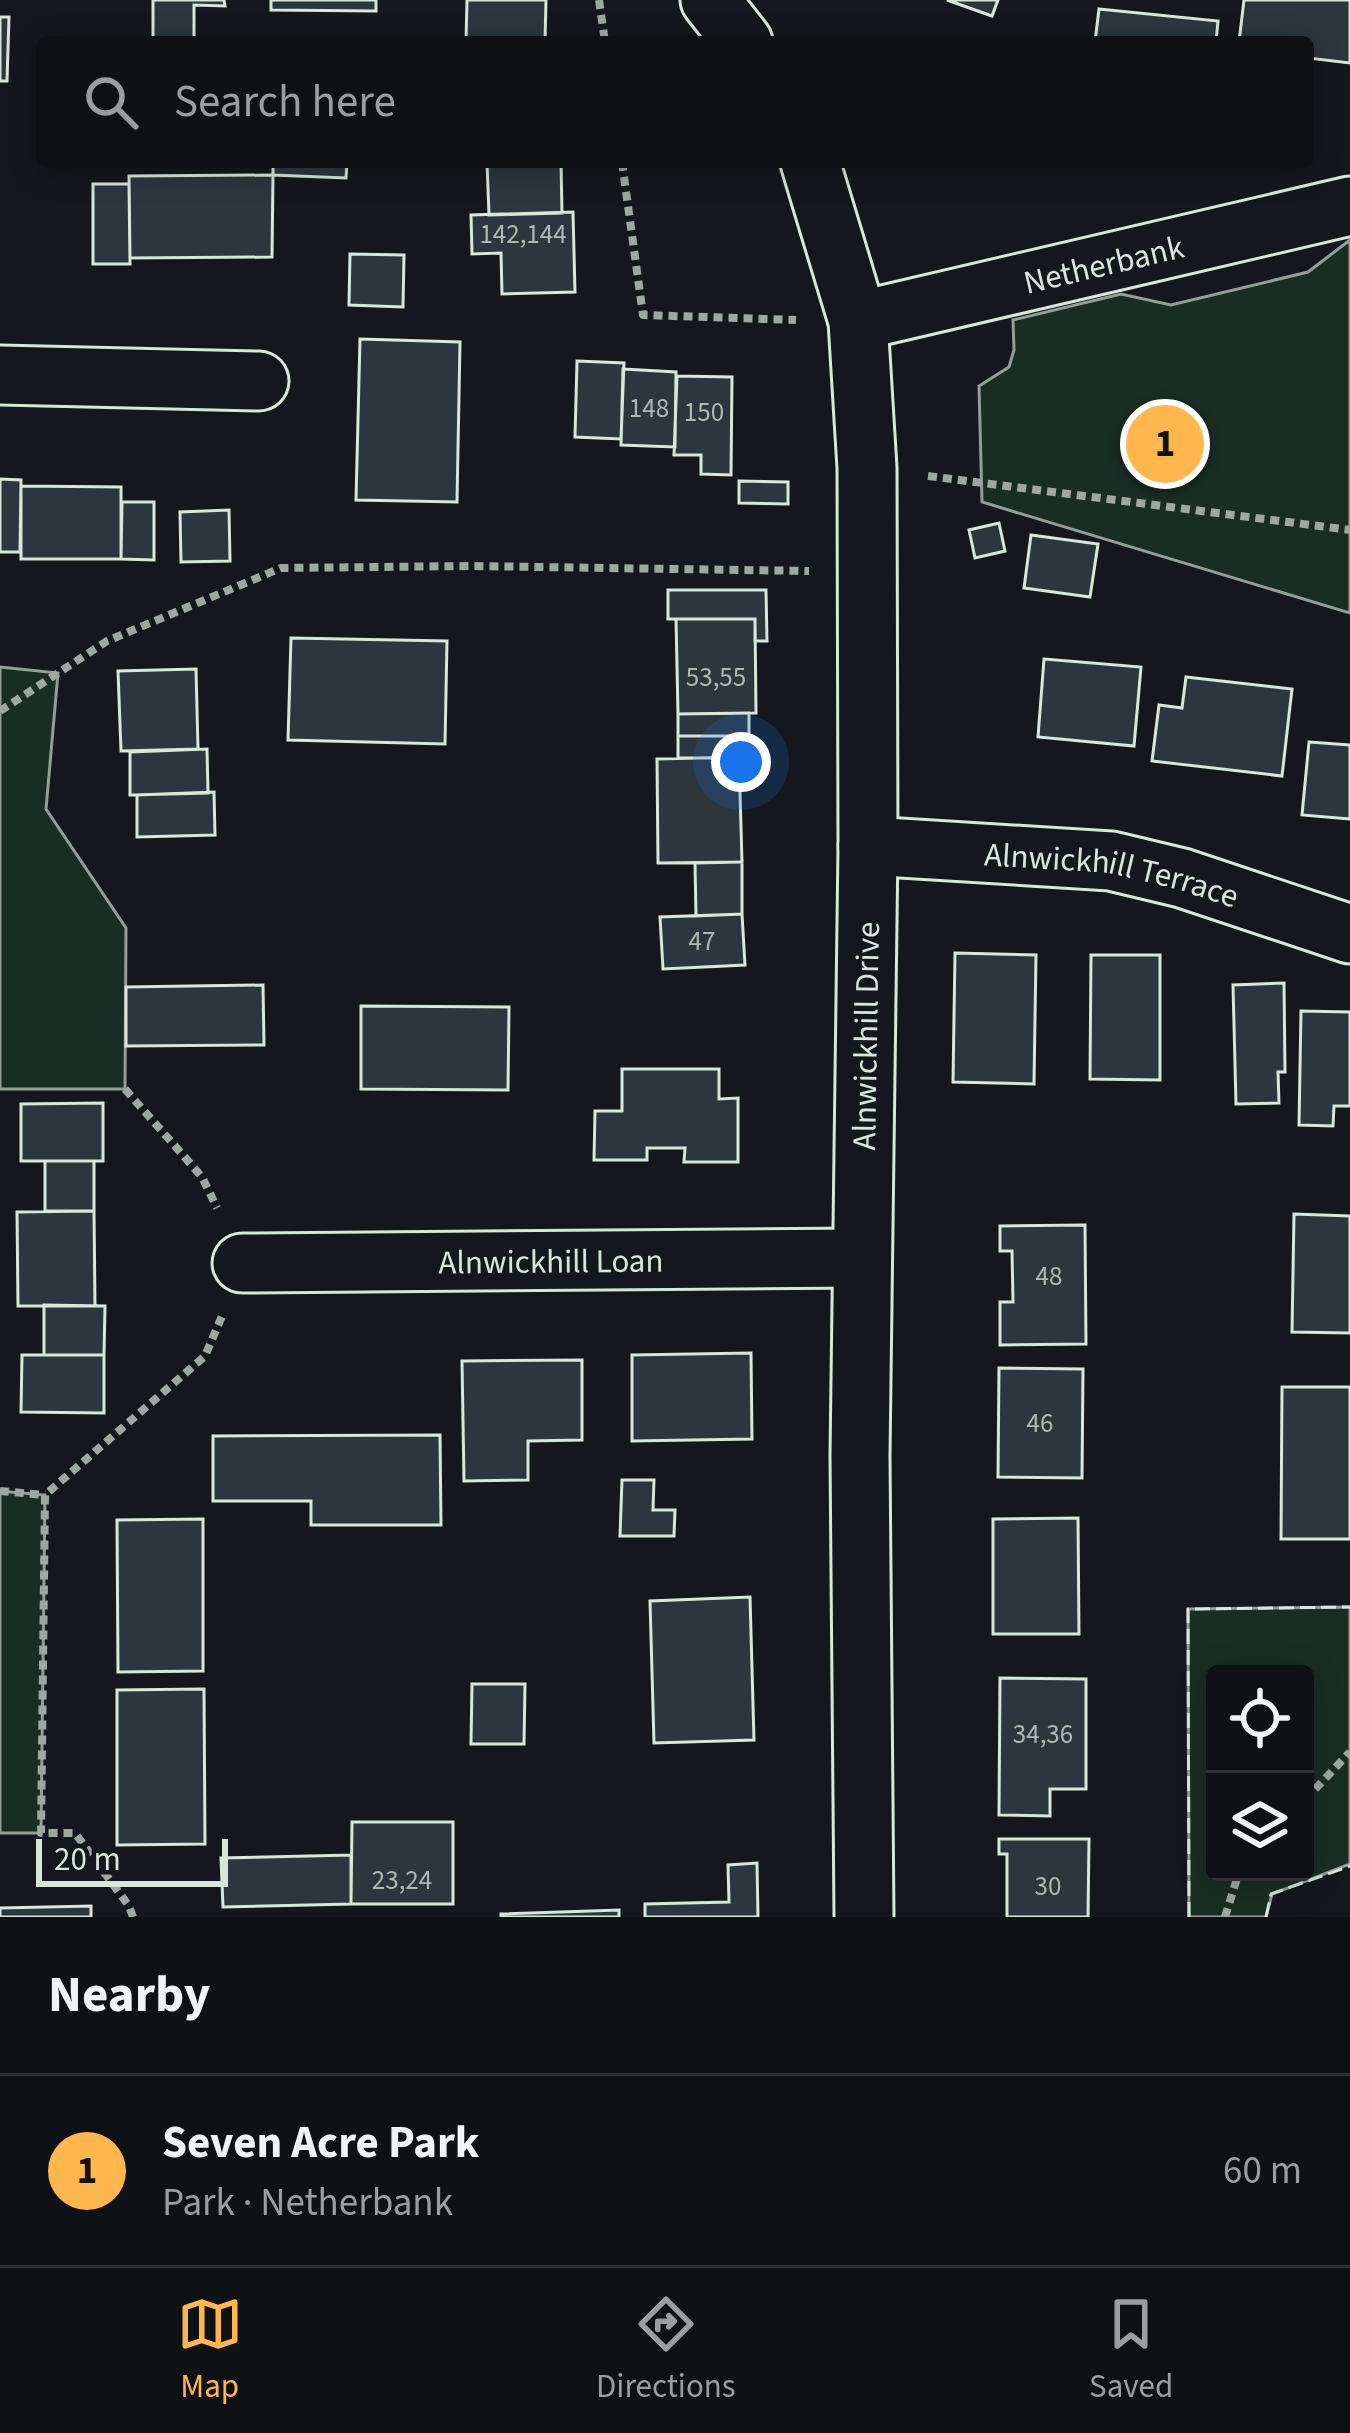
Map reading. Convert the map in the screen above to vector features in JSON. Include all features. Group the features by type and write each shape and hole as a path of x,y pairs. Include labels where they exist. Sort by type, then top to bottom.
{"street":[{"path":"710,0 738,36"},
{"name":"Alnwickhill Drive","path":"812,168 858,322 867,468 868,846 861,1258 864,1917"},
{"name":"Netherbank","path":"858,322 1350,206"},
{"path":"0,375 259,380"},
{"name":"Alnwickhill Terrace","path":"868,846 1111,861 1182,878 1350,934"},
{"name":"Alnwickhill Loan","path":"242,1263 861,1258"}],"path":[{"path":"599,0 604,36"},
{"path":"623,168 643,315 858,322"},
{"path":"867,468 1350,530"},
{"path":"0,711 106,641 281,568 868,572"},
{"path":"0,1490 45,1495 206,1356 242,1263 202,1177 125,1089"},
{"path":"45,1495 41,1833 75,1833 133,1917"},
{"path":"1314,1790 1350,1752"},
{"path":"1225,1917 1236,1881"}],"green space":[{"path":"1350,240 1350,613 982,502 979,386 1009,367 1013,320 1121,294 1171,305 1308,272"},
{"path":"0,667 58,673 46,809 126,928 125,1089 0,1089"},
{"path":"0,1491 45,1495 41,1833 0,1833"},
{"path":"1350,1607 1350,1864 1314,1878 1314,1665 1206,1665 1206,1881 1306,1881 1272,1894 1266,1917 1189,1917 1188,1609"}],"building":[{"path":"153,0 224,0 225,6 194,5 194,36 153,36"},
{"path":"271,0 376,0 376,11 271,10"},
{"path":"467,0 546,0 545,36 466,36"},
{"path":"947,0 998,0 992,16"},
{"path":"1244,0 1350,0 1350,63 1314,59 1314,36 1240,36"},
{"path":"1099,9 1218,21 1217,36 1096,36"},
{"path":"0,17 9,17 7,81 0,81"},
{"path":"273,168 347,168 346,178 273,175"},
{"path":"487,168 561,168 562,213 489,215"},
{"path":"273,175 272,257 130,258 129,176"},
{"path":"93,184 129,184 130,264 93,264"},
{"path":"573,212 575,292 502,294 501,253 472,254 471,215"},
{"path":"350,254 404,255 403,307 349,305"},
{"path":"360,339 460,342 457,502 356,500"},
{"path":"577,361 624,363 621,439 575,437"},
{"path":"623,369 676,372 675,447 621,445"},
{"path":"677,376 732,377 731,475 701,474 701,455 674,455"},
{"path":"0,479 21,480 20,552 0,552"},
{"path":"739,481 788,482 788,504 739,503"},
{"path":"21,486 121,487 121,559 21,559"},
{"path":"122,502 154,502 154,560 121,559"},
{"path":"229,510 230,561 181,562 180,512"},
{"path":"999,523 1005,551 975,558 969,530"},
{"path":"1031,535 1098,544 1090,597 1024,588"},
{"path":"668,590 766,590 767,641 755,641 755,619 668,619"},
{"path":"676,619 755,619 756,713 678,714"},
{"path":"291,638 447,641 445,744 288,740"},
{"path":"1044,659 1141,667 1134,746 1038,737"},
{"path":"196,669 198,749 121,751 118,671"},
{"path":"1186,677 1292,689 1282,776 1152,761 1159,705 1182,708"},
{"path":"749,713 749,736 678,736 678,714"},
{"path":"678,736 734,736 735,758 678,758"},
{"path":"1309,742 1350,745 1350,819 1302,815"},
{"path":"207,749 208,793 130,795 130,752"},
{"path":"739,757 742,862 658,863 657,759"},
{"path":"214,792 215,835 137,837 137,795"},
{"path":"742,862 742,914 696,916 695,863"},
{"path":"742,914 745,965 663,969 660,917"},
{"path":"955,953 1036,955 1034,1084 953,1082"},
{"path":"1091,955 1160,955 1160,1080 1090,1079"},
{"path":"1284,983 1285,1072 1278,1072 1279,1103 1236,1104 1233,985"},
{"path":"263,985 264,1045 126,1046 126,987"},
{"path":"361,1006 509,1007 508,1090 361,1089"},
{"path":"1301,1011 1350,1012 1350,1106 1334,1106 1333,1126 1299,1125"},
{"path":"622,1069 719,1069 719,1099 738,1098 738,1162 684,1162 685,1148 647,1148 647,1160 594,1160 595,1111 622,1111"},
{"path":"103,1103 103,1161 21,1161 21,1104"},
{"path":"45,1161 94,1161 94,1211 45,1211"},
{"path":"94,1211 95,1306 18,1306 17,1212"},
{"path":"1294,1214 1350,1216 1350,1333 1292,1332"},
{"path":"1085,1225 1086,1344 1000,1345 1000,1302 1013,1302 1012,1251 1000,1251 1000,1226"},
{"path":"44,1305 105,1306 104,1355 44,1355"},
{"path":"751,1353 752,1439 632,1441 632,1355"},
{"path":"22,1355 104,1355 104,1413 21,1412"},
{"path":"582,1360 582,1440 528,1441 528,1480 464,1481 462,1361"},
{"path":"999,1368 1083,1369 1082,1478 998,1477"},
{"path":"1282,1387 1350,1387 1350,1539 1281,1539"},
{"path":"440,1435 441,1525 311,1525 311,1501 213,1501 213,1436"},
{"path":"622,1480 654,1480 653,1510 675,1510 674,1536 620,1536"},
{"path":"1078,1518 1079,1634 993,1634 993,1519"},
{"path":"203,1519 203,1671 118,1672 117,1520"},
{"path":"750,1597 754,1740 654,1743 650,1601"},
{"path":"1000,1678 1086,1679 1086,1789 1050,1789 1050,1816 999,1815"},
{"path":"472,1684 525,1684 524,1744 471,1744"},
{"path":"204,1689 205,1844 117,1845 117,1690"},
{"path":"352,1822 453,1822 453,1904 351,1904"},
{"path":"999,1839 1089,1839 1088,1917 1007,1917 1007,1854 999,1854"},
{"path":"351,1855 351,1904 223,1907 221,1858"},
{"path":"757,1863 758,1917 645,1917 645,1904 729,1902 728,1865"},
{"path":"91,1906 91,1917 0,1917 0,1908"},
{"path":"619,1910 619,1917 501,1917 501,1914"}],"fence":[{"path":"1189,1917 1188,1609 1350,1607"},
{"path":"1266,1917 1271,1894 1350,1866"}],"place":[{"name":"Seven Acre Park","path":"1165,444"}]}
